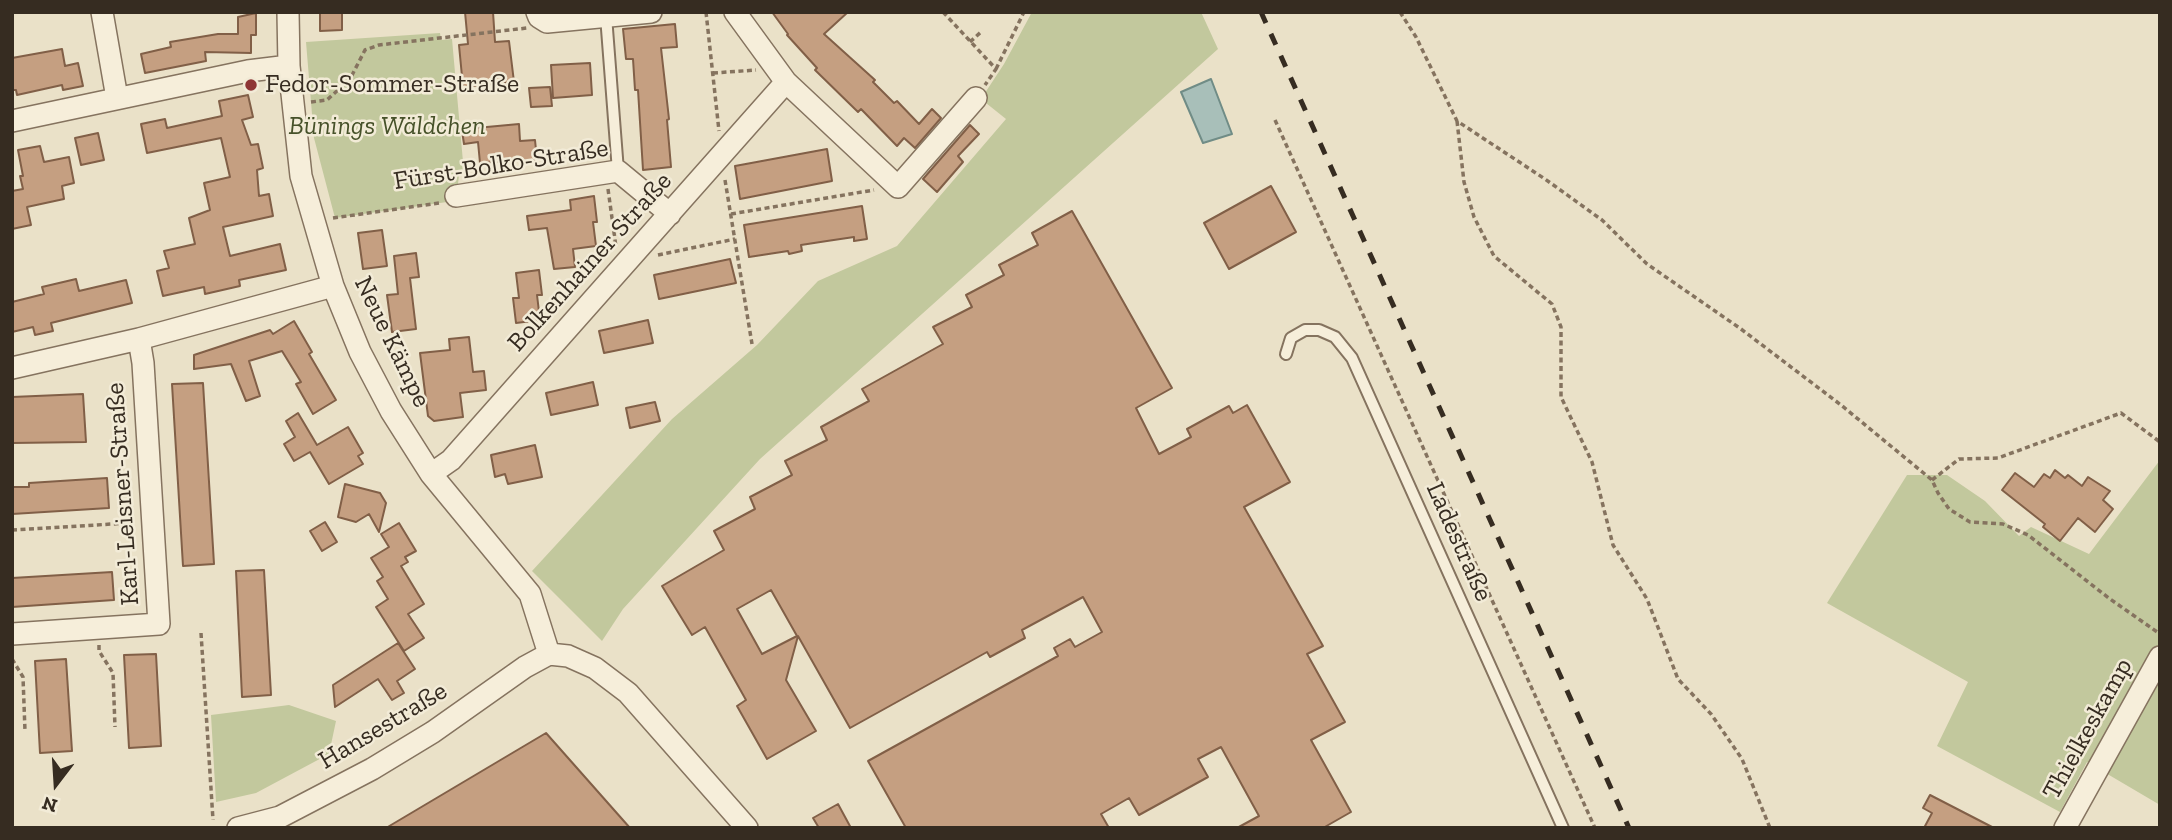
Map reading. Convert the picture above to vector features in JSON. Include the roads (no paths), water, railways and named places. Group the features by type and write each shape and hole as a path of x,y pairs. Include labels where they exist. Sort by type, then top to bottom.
{"street":[{"path":"102,12 117,99"},
{"name":"Neue Kämpe","path":"288,12 289,66 301,176 333,286 366,364 391,411 431,474 530,594 549,654"},
{"path":"538,15 547,22 652,12"},
{"path":"735,12 781,76 898,187 976,98"},
{"path":"12,121 248,71 289,66"},
{"name":"Bolkenhainer Straße","path":"431,474 451,460 670,214 781,76"},
{"name":"Fürst-Bolko-Straße","path":"456,196 618,171 670,214"},
{"path":"12,368 139,339 333,286"},
{"name":"Karl-Leisner-Straße","path":"12,634 159,624 154,508 139,339"},
{"path":"549,654 568,656 595,668 628,693 747,828"},
{"name":"Hansestraße","path":"238,828 280,817 372,769 433,732 525,667 549,654"},
{"name":"Thielkeskamp","path":"2065,828 2160,657"}],"lane":[{"path":"607,16 618,171"},
{"name":"Ladestraße","path":"1286,354 1291,338 1305,330 1319,330 1335,337 1352,358 1563,828"}],"water":[{"path":"1211,79 1232,134 1203,143 1181,92"}],"railway":[{"path":"1261,12 1629,828"}],"place":[{"name":"Fedor-Sommer-Straße","path":"251,85"}],"park label":[{"name":"Bünings Wäldchen","path":"387,127"}]}
